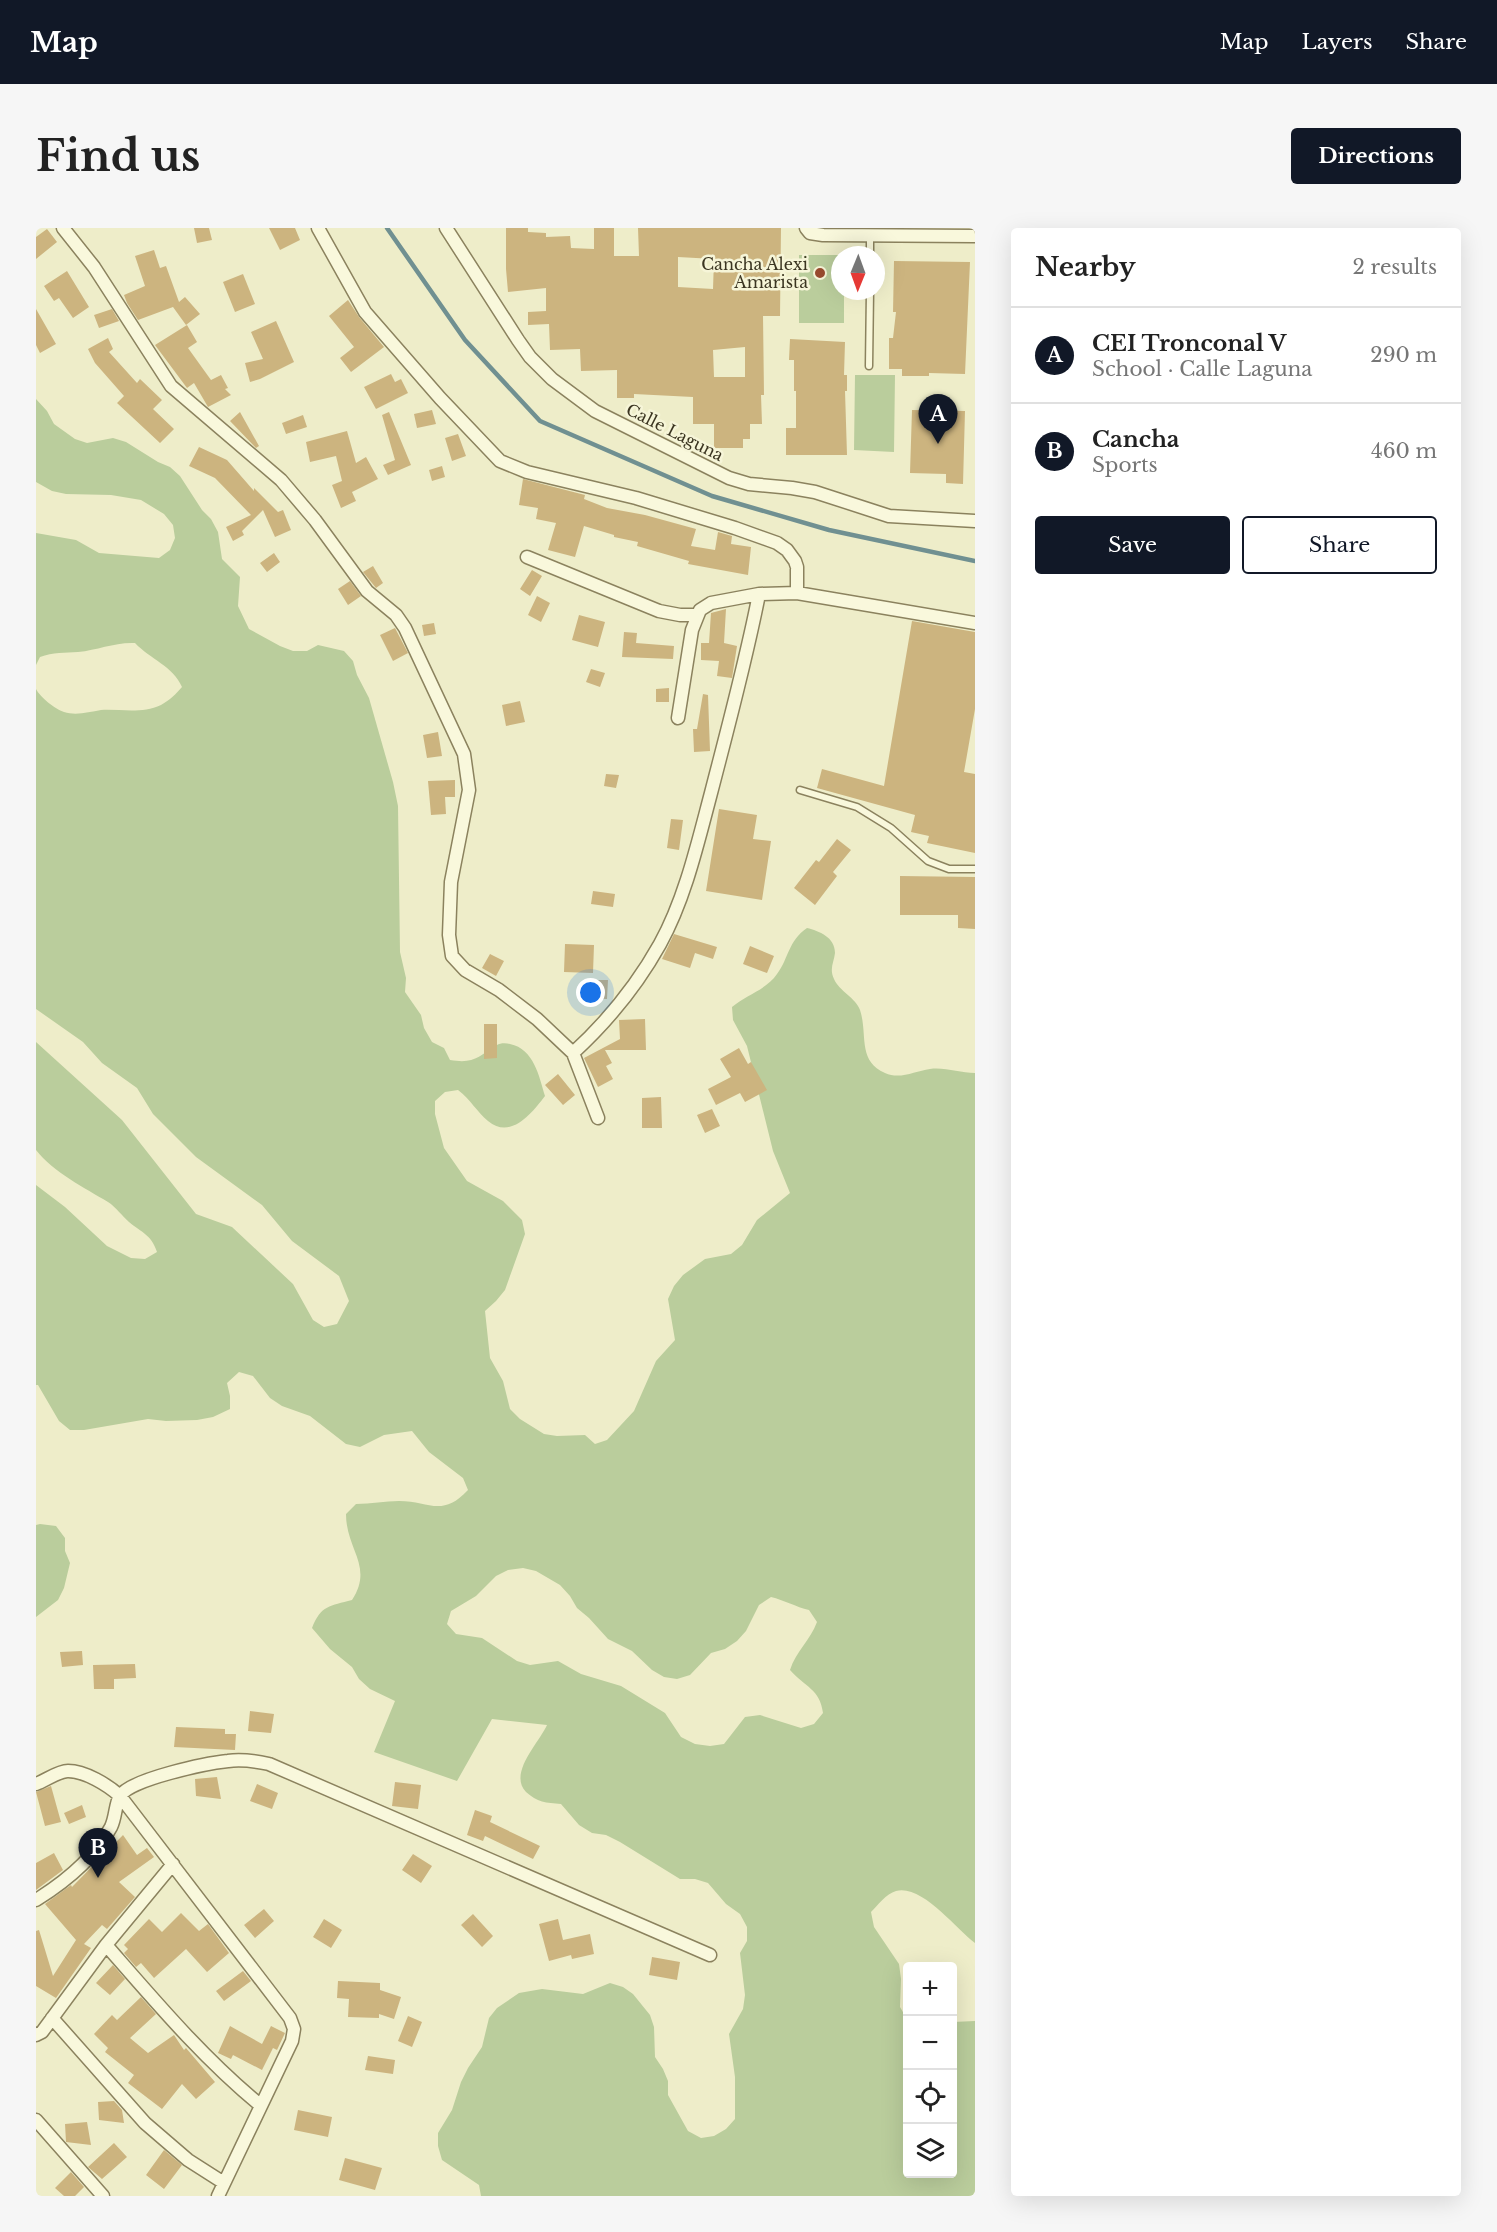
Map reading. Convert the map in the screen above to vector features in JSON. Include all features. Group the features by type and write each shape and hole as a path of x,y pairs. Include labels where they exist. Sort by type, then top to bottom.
{"street":[{"path":"63,228 94,267 171,387 281,480 315,520 367,591 396,615 405,628 429,675 464,754 467,766 468,803 451,882 449,935 452,956 465,970 499,990 537,1018 573,1053 598,1118"},
{"path":"318,228 364,312 440,398 500,461 527,472 636,498 777,543 787,550 795,561 797,593"},
{"name":"Calle Laguna","path":"446,228 530,357 552,379 596,411 729,478 749,484 815,492 889,516 975,521"},
{"path":"808,230 823,235 975,236"},
{"path":"527,557 659,611 697,615"},
{"path":"678,718 688,651 697,615 707,604 759,594 797,593 975,623"},
{"path":"573,1053 616,1011 631,991 661,942 673,913 695,852 741,677 759,594"},
{"path":"36,1900 88,1859 112,1826 120,1796 130,1786 144,1780 226,1761 250,1760 269,1764 710,1955"},
{"path":"36,1784 67,1771 92,1778 109,1786 120,1796 290,2018 294,2029 292,2041 218,2196"},
{"path":"36,2035 42,2032 106,1945 173,1864"},
{"path":"106,1945 204,2056 260,2105"},
{"path":"52,2018 145,2123 188,2160 224,2183"},
{"path":"36,2120 103,2196"}],"lane":[{"path":"870,235 870,246"},
{"path":"869,366 870,300"},
{"path":"800,790 857,807 891,828 928,861 949,869 975,869"}],"green space":[{"name":"Cancha Alexi Amarista","path":"799,255 831,255 831,300 844,300 844,323 799,323"},
{"path":"855,375 895,375 894,452 854,450"},
{"path":"36,399 47,411 54,424 75,439 87,443 113,438 126,442 170,467 180,476 218,532 222,559 240,577 238,606 249,629 293,651 307,651 318,645 344,651 353,661 357,675 369,698 398,806 400,952 406,978 405,992 421,1015 424,1028 432,1042 444,1048 450,1060 470,1060 501,1044 518,1047 525,1051 534,1064 545,1096 520,1122 505,1128 488,1121 458,1090 445,1092 435,1101 435,1114 444,1148 467,1181 503,1201 522,1220 525,1234 505,1290 485,1311 490,1358 503,1381 510,1409 520,1419 544,1434 585,1435 595,1444 607,1440 634,1411 656,1361 675,1340 668,1299 674,1286 683,1275 705,1259 731,1254 742,1245 757,1220 790,1193 773,1151 747,1046 733,1020 732,1007 772,980 781,968 796,938 807,928 821,933 834,947 833,975 836,983 860,1010 867,1054 876,1068 896,1076 936,1069 975,1073 975,1943 938,1909 917,1894 896,1891 882,1900 871,1912 874,1927 899,1964 901,1979 903,2178 957,2178 957,2022 975,2021 975,2196 481,2196 479,2185 442,2160 438,2146 438,2133 452,2110 468,2068 482,2047 489,2018 497,2008 519,1993 542,1989 583,1994 610,1983 623,1987 633,1994 650,2015 654,2027 655,2057 668,2081 668,2095 688,2131 701,2138 714,2136 726,2129 735,2119 735,2077 729,2034 743,2009 745,1995 740,1953 747,1941 747,1927 740,1914 726,1904 708,1883 695,1879 680,1879 620,1842 606,1835 592,1833 579,1825 561,1804 542,1801 526,1792 521,1784 523,1767 547,1725 492,1719 457,1781 374,1752 395,1701 370,1689 359,1679 352,1667 330,1649 312,1628 315,1620 323,1611 332,1605 352,1600 358,1588 360,1567 347,1527 346,1514 356,1504 399,1501 443,1506 459,1499 468,1490 463,1478 429,1452 412,1431 384,1435 360,1447 346,1444 310,1416 282,1406 270,1398 253,1376 239,1372 227,1383 230,1409 213,1417 166,1421 148,1419 84,1430 70,1430 59,1421 36,1385 36,1185 65,1207 107,1246 131,1258 145,1259 157,1252 149,1237 111,1204 60,1172 36,1150 36,1042 122,1120 196,1214 232,1227 293,1284 313,1320 324,1327 337,1324 349,1301 339,1276 292,1241 262,1205 196,1157 153,1114 137,1088 102,1063 83,1042 36,1009 36,689 56,708 78,714 101,710 154,708 167,701 182,687 167,668 135,643 50,654 40,657 36,665 36,533 76,540 99,553 159,558 170,550 175,538 173,525 164,514 141,500 111,495 66,494 52,491 36,482","holes":["523,1568 536,1571 560,1585 577,1608 608,1639 632,1651 652,1670 664,1677 677,1679 690,1675 711,1653 725,1649 737,1641 746,1631 759,1605 771,1597 809,1610 817,1622 790,1670 815,1693 823,1713 814,1724 801,1728 760,1715 745,1717 724,1744 710,1746 695,1744 681,1737 665,1713 621,1686 581,1674 558,1661 530,1665 517,1661 482,1638 456,1634 447,1624 451,1611 476,1596 496,1576 508,1570"]},
{"path":"36,1525 56,1526 65,1538 65,1551 70,1563 64,1588 58,1600 36,1617"}],"building":[{"path":"194,228 209,228 212,240 197,243"},
{"path":"269,228 295,228 300,240 280,250"},
{"path":"506,228 528,228 528,232 546,233 546,237 570,236 571,248 594,249 594,228 614,228 614,256 639,256 638,228 781,228 780,316 763,316 762,424 750,424 750,439 743,439 743,448 714,448 714,424 693,424 693,397 634,394 634,398 617,398 617,370 581,371 580,349 550,350 549,324 528,325 528,312 546,311 546,288 508,292","holes":["678,257 714,259 713,289 678,287","745,347 745,377 714,377 713,350"]},
{"path":"47,229 57,242 36,259 36,237"},
{"path":"154,250 160,268 166,266 179,302 185,297 200,314 186,325 173,307 138,320 127,303 124,295 145,286 135,256"},
{"path":"894,261 970,262 965,374 929,373 929,376 902,376 902,369 889,369 889,338 893,338 896,312 893,312"},
{"path":"67,271 89,307 73,318 59,298 54,301 44,286"},
{"path":"243,274 255,304 235,312 223,282"},
{"path":"348,300 384,347 351,372 340,358 354,347 329,316"},
{"path":"36,309 56,344 40,353 36,345"},
{"path":"112,309 119,321 99,328 94,315"},
{"path":"276,321 294,362 250,382 245,363 263,359 251,332"},
{"path":"187,325 197,342 188,348 211,380 221,375 228,388 225,389 231,395 208,407 194,383 187,388 155,345"},
{"path":"108,338 113,349 109,352 137,383 140,379 162,400 153,409 174,429 160,443 117,403 124,396 95,363 88,349"},
{"path":"790,339 845,342 847,455 786,455 786,428 796,428 794,360 789,360"},
{"path":"391,374 395,382 401,379 408,393 376,409 364,387"},
{"path":"432,410 436,424 417,428 414,414"},
{"path":"912,410 965,411 963,484 946,483 946,474 910,473"},
{"path":"240,412 259,446 256,448 230,421"},
{"path":"389,412 411,465 388,475 383,465 395,460 382,415"},
{"path":"303,415 307,427 286,434 282,423"},
{"path":"347,431 356,463 366,457 378,479 352,492 356,501 341,508 332,485 342,481 336,456 310,462 306,442"},
{"path":"458,434 466,456 452,461 445,438"},
{"path":"199,447 227,460 254,491 254,488 278,512 283,510 291,530 275,537 263,510 242,531 244,535 233,541 226,527 251,515 215,478 189,466"},
{"path":"442,466 445,477 432,481 429,470"},
{"path":"523,479 585,495 584,499 607,508 645,515 696,529 691,546 715,550 718,532 732,536 731,544 751,547 748,575 688,564 689,561 637,546 638,542 614,537 614,535 584,526 575,557 548,550 556,523 536,519 538,508 519,505"},
{"path":"274,553 280,562 267,572 260,563"},
{"path":"373,566 383,583 376,588 363,572"},
{"path":"532,570 542,576 530,596 520,589"},
{"path":"350,581 361,596 348,605 338,589"},
{"path":"537,596 550,603 541,622 528,615"},
{"path":"726,609 724,643 737,646 732,678 717,676 719,661 701,660 701,643 709,643 711,613"},
{"path":"579,615 605,622 598,647 572,640"},
{"path":"912,621 975,632 975,709 964,772 975,774 975,853 927,843 929,836 911,832 915,815 817,788 822,769 884,786"},
{"path":"434,623 436,634 424,636 422,625"},
{"path":"395,628 408,653 393,661 380,635"},
{"path":"624,632 637,633 636,643 674,646 673,659 622,657"},
{"path":"591,669 605,673 600,687 586,682"},
{"path":"669,688 669,702 656,702 656,689"},
{"path":"703,694 708,695 710,751 694,752 693,729 697,729"},
{"path":"520,701 525,722 506,726 502,705"},
{"path":"438,732 442,756 427,758 423,735"},
{"path":"606,774 619,775 616,788 604,786"},
{"path":"455,780 455,797 445,797 446,814 431,815 428,781"},
{"path":"719,809 757,815 753,839 771,841 762,900 706,891"},
{"path":"671,819 683,820 679,850 667,848"},
{"path":"837,839 851,850 833,872 837,876 815,905 794,888 816,860 819,862"},
{"path":"900,876 975,877 975,929 958,928 958,915 900,915"},
{"path":"593,891 615,894 613,907 591,904"},
{"path":"674,934 717,947 713,959 695,953 690,968 662,959"},
{"path":"565,944 594,945 593,973 564,972"},
{"path":"750,946 774,956 767,973 743,964"},
{"path":"490,954 504,961 496,976 482,968"},
{"path":"587,980 608,980 607,999 586,998"},
{"path":"645,1019 646,1050 605,1050 612,1063 606,1066 613,1079 598,1087 584,1058 620,1039 619,1020"},
{"path":"484,1024 497,1024 497,1058 484,1059"},
{"path":"739,1048 748,1064 751,1062 767,1090 745,1102 740,1093 716,1105 708,1089 731,1077 720,1059"},
{"path":"558,1074 575,1095 563,1105 545,1085"},
{"path":"661,1097 662,1128 642,1128 642,1098"},
{"path":"712,1109 720,1126 705,1133 697,1115"},
{"path":"82,1651 83,1665 62,1667 60,1652"},
{"path":"135,1664 136,1678 114,1679 114,1689 94,1689 93,1665"},
{"path":"250,1711 274,1714 271,1733 248,1731"},
{"path":"176,1727 225,1729 225,1734 236,1734 235,1750 174,1747"},
{"path":"217,1777 221,1799 196,1796 195,1779"},
{"path":"395,1782 421,1785 418,1809 392,1806"},
{"path":"257,1784 278,1793 272,1809 250,1801"},
{"path":"51,1786 61,1822 45,1826 36,1792"},
{"path":"82,1805 86,1817 69,1824 64,1813"},
{"path":"475,1810 492,1816 490,1822 540,1846 533,1859 485,1836 483,1841 467,1835"},
{"path":"123,1835 137,1855 147,1848 154,1857 119,1882 135,1897 107,1929 102,1925 84,1944 91,1948 56,1998 36,1986 36,1931 39,1930 53,1976 76,1940 45,1904 71,1885 72,1887"},
{"path":"54,1853 63,1870 36,1890 36,1863"},
{"path":"413,1854 432,1866 421,1883 402,1870"},
{"path":"264,1909 274,1921 255,1938 244,1925"},
{"path":"181,1913 199,1931 208,1924 229,1953 207,1972 186,1949 154,1978 141,1963 136,1967 124,1953 128,1949 124,1945 149,1919 162,1932"},
{"path":"473,1914 493,1936 482,1947 461,1925"},
{"path":"324,1919 342,1930 331,1948 313,1937"},
{"path":"558,1919 563,1940 590,1934 594,1954 572,1959 571,1955 549,1961 539,1924"},
{"path":"652,1957 680,1962 677,1980 649,1975"},
{"path":"113,1965 125,1979 110,1995 96,1983"},
{"path":"243,1971 251,1981 224,2001 216,1991"},
{"path":"338,1981 380,1983 380,1990 401,1997 394,2019 379,2014 379,2018 348,2017 349,1999 337,1998"},
{"path":"141,1997 156,2014 130,2038 148,2053 174,2035 184,2050 186,2048 215,2082 196,2099 182,2084 162,2109 128,2083 134,2075 105,2052 108,2048 94,2034 112,2015 117,2020"},
{"path":"408,2016 422,2022 412,2047 398,2041"},
{"path":"230,2026 262,2044 271,2026 285,2033 277,2050 273,2048 262,2070 233,2055 231,2059 218,2053"},
{"path":"368,2056 395,2060 393,2074 365,2070"},
{"path":"114,2101 122,2110 124,2123 99,2120 98,2102"},
{"path":"298,2110 332,2117 328,2137 294,2130"},
{"path":"87,2122 91,2145 66,2142 65,2124"},
{"path":"114,2143 127,2157 102,2179 88,2167"},
{"path":"164,2150 182,2165 164,2189 146,2175"},
{"path":"345,2158 382,2168 375,2190 339,2180"},
{"path":"71,2172 84,2187 75,2196 64,2196 55,2188"}],"waterway":[{"path":"387,228 465,340 540,421 712,496 829,530 975,561"}],"place":[{"name":"Cancha Alexi Amarista","path":"820,273"},
{"name":"CEI Tronconal V","path":"938,444"},
{"name":"Cancha","path":"98,1878"}]}
